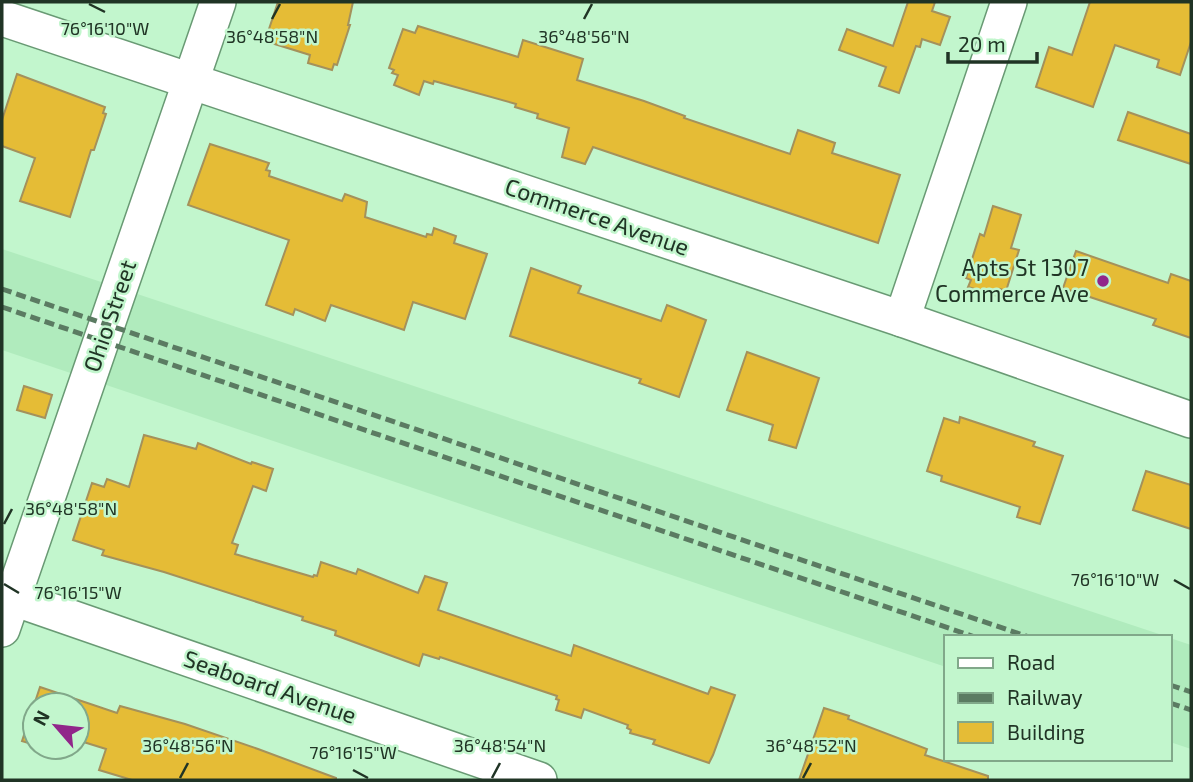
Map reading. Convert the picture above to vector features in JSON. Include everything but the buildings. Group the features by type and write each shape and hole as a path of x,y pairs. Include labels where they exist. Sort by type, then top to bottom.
{"street":[{"name":"Ohio Street","path":"5,607 218,2"},
{"path":"902,319 1009,2"},
{"name":"Commerce Avenue","path":"2,18 902,319 1191,421"},
{"name":"Seaboard Avenue","path":"5,607 538,780"}],"shaded area":[{"path":"2,249 1162,635 944,635 944,666 2,350"},
{"path":"1172,639 1191,645 1191,749 1172,743"}],"railway":[{"path":"2,289 1023,635"},
{"path":"2,307 969,635"},
{"path":"1172,686 1191,692"},
{"path":"1172,704 1191,710"}],"place":[{"name":"Apts St 1307 Commerce Ave","path":"1103,281"}]}
